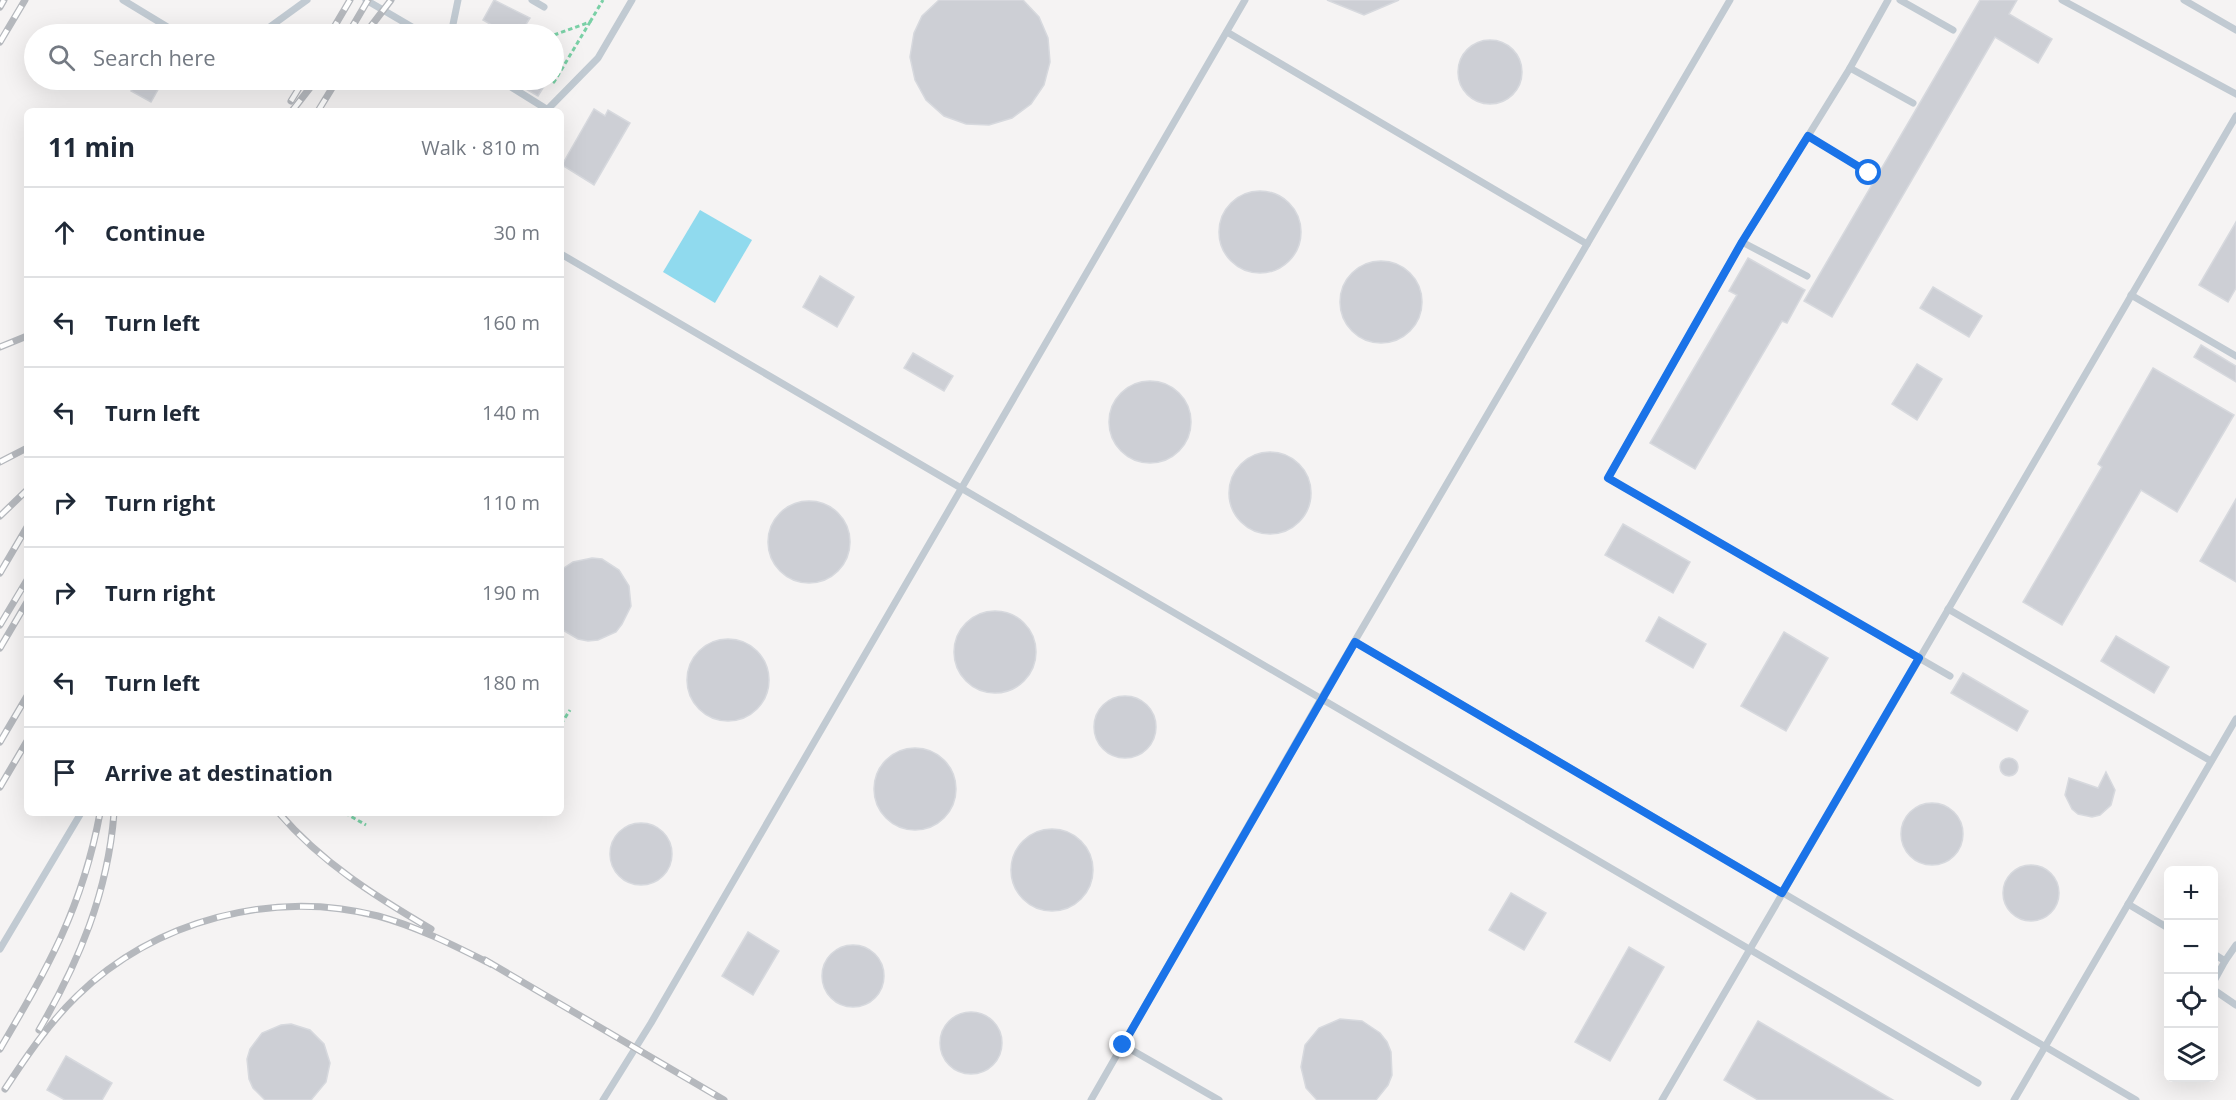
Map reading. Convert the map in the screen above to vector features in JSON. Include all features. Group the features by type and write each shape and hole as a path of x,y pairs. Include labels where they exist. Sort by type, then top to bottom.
{"lane":[{"path":"123,0 163,24"},
{"path":"274,24 307,0"},
{"path":"366,0 407,24"},
{"path":"453,24 458,0"},
{"path":"532,0 544,7"},
{"path":"550,108 598,58 632,0"},
{"path":"603,1100 651,1023 960,487 1245,0"},
{"path":"1091,1100 1730,0"},
{"path":"1888,0 1850,68 1742,242 1608,478 1950,676"},
{"path":"1900,0 1953,30"},
{"path":"2062,0 2236,94"},
{"path":"2184,0 2236,30"},
{"path":"1227,32 1587,244"},
{"path":"1850,68 1913,103"},
{"path":"519,90 543,108"},
{"path":"1662,1100 2236,116"},
{"path":"1808,136 1869,173"},
{"path":"1742,242 1807,276"},
{"path":"564,256 1978,1083"},
{"path":"2132,295 2236,356"},
{"path":"1948,609 2211,761"},
{"path":"1355,642 2136,1100"},
{"path":"2014,1100 2236,719"},
{"path":"0,949 79,816"},
{"path":"2128,904 2164,925"},
{"path":"2218,974 2236,945"},
{"path":"2218,957 2225,961"},
{"path":"2218,993 2236,1005"},
{"path":"1123,1045 1219,1100"}],"path":[{"path":"564,65 603,0"},
{"path":"564,31 590,22"},
{"path":"564,88 568,90"},
{"path":"564,719 570,710"},
{"path":"350,816 366,825"}],"water":[{"path":"700,210 752,240 715,303 663,272"}],"building":[{"path":"494,0 530,18 526,24 490,24 483,20"},
{"path":"939,0 1023,0 1039,17 1048,38 1050,62 1044,85 1031,104 1012,118 989,125 966,124 944,116 926,100 915,80 910,57 914,33 922,16"},
{"path":"1327,0 1399,0 1364,15"},
{"path":"1980,0 2017,0 2009,14 2052,39 2038,63 1995,37 1832,317 1804,301"},
{"path":"1490,40 1508,46 1516,54 1522,72 1516,90 1508,98 1490,104 1472,98 1464,90 1458,72 1464,54 1472,46"},
{"path":"132,90 158,90 151,102"},
{"path":"528,90 542,90 538,96"},
{"path":"594,109 605,116 608,110 630,123 594,185 564,166 564,162"},
{"path":"1260,191 1276,194 1289,203 1298,216 1301,232 1298,248 1289,261 1276,270 1260,273 1244,270 1231,261 1222,248 1219,232 1222,216 1231,203 1244,194"},
{"path":"2236,222 2236,288 2228,302 2199,285"},
{"path":"1748,258 1805,290 1787,323 1782,321 1695,469 1650,443 1737,295 1729,291"},
{"path":"1381,261 1397,264 1410,273 1419,286 1422,302 1419,318 1410,331 1397,340 1381,343 1365,340 1352,331 1343,318 1340,302 1343,286 1352,273 1365,264"},
{"path":"820,276 854,297 837,327 803,307"},
{"path":"1933,287 1982,316 1969,337 1920,308"},
{"path":"2201,345 2236,366 2236,382 2194,357"},
{"path":"913,353 953,376 944,391 904,368"},
{"path":"1917,364 1942,379 1917,420 1892,404"},
{"path":"2153,368 2234,415 2177,512 2141,490 2062,625 2023,602 2102,467 2098,464"},
{"path":"1150,381 1166,384 1179,393 1188,406 1191,422 1188,438 1179,451 1166,460 1150,463 1134,460 1121,451 1112,438 1109,422 1112,406 1121,393 1134,384"},
{"path":"1270,452 1286,455 1299,464 1308,477 1311,493 1308,509 1299,522 1286,531 1270,534 1254,531 1241,522 1232,509 1229,493 1232,477 1241,464 1254,455"},
{"path":"2236,499 2236,582 2200,561"},
{"path":"809,501 825,504 838,513 847,526 850,542 847,558 838,571 825,580 809,583 793,580 780,571 771,558 768,542 771,526 780,513 793,504"},
{"path":"1623,524 1690,562 1673,593 1605,555"},
{"path":"592,558 602,559 619,570 629,586 631,606 616,632 598,640 588,641 578,639 564,631 564,568 573,562"},
{"path":"995,611 1011,614 1024,623 1033,636 1036,652 1033,668 1024,681 1011,690 995,693 979,690 966,681 957,668 954,652 957,636 966,623 979,614"},
{"path":"1659,617 1706,644 1693,668 1646,641"},
{"path":"1784,632 1828,658 1786,731 1741,706"},
{"path":"2116,636 2169,667 2154,693 2101,661"},
{"path":"728,639 744,642 757,651 766,664 769,680 766,696 757,709 744,718 728,721 712,718 699,709 690,696 687,680 690,664 699,651 712,642"},
{"path":"1963,673 2028,711 2017,731 1951,693"},
{"path":"1125,696 1142,701 1147,705 1151,710 1156,727 1151,744 1147,749 1142,753 1125,758 1108,753 1103,749 1099,744 1094,727 1099,710 1103,705 1108,701"},
{"path":"915,748 931,751 944,760 953,773 956,789 953,805 944,818 931,827 915,830 899,827 886,818 877,805 874,789 877,773 886,760 899,751"},
{"path":"2005,758 2013,758 2018,763 2016,774 2005,776 2000,771 2000,763"},
{"path":"2106,772 2115,790 2111,805 2100,815 2092,817 2078,814 2072,809 2065,795 2069,778 2098,788"},
{"path":"1932,803 1949,808 1954,812 1958,817 1963,834 1958,851 1954,856 1949,860 1932,865 1915,860 1910,856 1906,851 1901,834 1906,817 1910,812 1915,808"},
{"path":"641,823 658,828 663,832 667,837 672,854 667,871 663,876 658,880 641,885 624,880 619,876 615,871 610,854 615,837 619,832 624,828"},
{"path":"1052,829 1068,832 1081,841 1090,854 1093,870 1090,886 1081,899 1068,908 1052,911 1036,908 1023,899 1014,886 1011,870 1014,854 1023,841 1036,832"},
{"path":"2025,865 2037,865 2047,869 2055,877 2059,893 2055,909 2047,917 2037,921 2025,921 2015,917 2007,909 2003,899 2003,887 2007,877 2015,869"},
{"path":"1511,893 1546,913 1524,950 1489,930"},
{"path":"748,932 779,951 753,995 722,976"},
{"path":"853,945 870,950 875,954 879,959 884,976 879,993 875,998 870,1002 853,1007 836,1002 831,998 827,993 822,976 827,959 831,954 836,950"},
{"path":"1629,947 1664,967 1610,1061 1575,1042"},
{"path":"971,1012 988,1017 993,1021 997,1026 1002,1043 997,1060 993,1065 988,1069 971,1074 954,1069 949,1065 945,1060 940,1043 945,1026 949,1021 954,1017"},
{"path":"1340,1019 1362,1021 1380,1033 1387,1042 1391,1052 1392,1075 1388,1085 1376,1100 1317,1100 1306,1088 1301,1067 1305,1045 1319,1028"},
{"path":"1758,1021 1893,1100 1758,1100 1724,1080"},
{"path":"291,1024 310,1030 324,1044 330,1063 326,1082 311,1100 265,1100 253,1088 249,1079 247,1059 250,1049 262,1033 281,1025"},
{"path":"66,1056 112,1083 102,1100 65,1100 47,1090"}],"railway":[{"path":"0,7 4,0"},
{"path":"0,42 25,0"},
{"path":"336,24 350,0"},
{"path":"354,24 368,0"},
{"path":"373,24 391,0"},
{"path":"291,101 298,90"},
{"path":"294,108 308,90"},
{"path":"320,108 331,90"},
{"path":"0,347 24,337"},
{"path":"0,462 24,450"},
{"path":"0,516 24,493"},
{"path":"0,573 24,532"},
{"path":"0,625 24,585"},
{"path":"0,648 24,607"},
{"path":"0,742 24,701"},
{"path":"0,787 24,746"},
{"path":"0,1049 48,964 73,908 84,879 99,816"},
{"path":"39,1030 67,979 89,926 105,871 114,816"},
{"path":"282,816 331,863 370,891 431,929"},
{"path":"5,1089 57,1017 77,996 108,970 142,948 179,930 217,917 257,909 298,906 338,909 378,916 407,926 436,937 491,964"},
{"path":"485,960 724,1100"}],"route":[{"path":"1123,1045 1355,642 1782,893 1919,658 1608,478 1742,242 1808,136 1869,173"}]}
